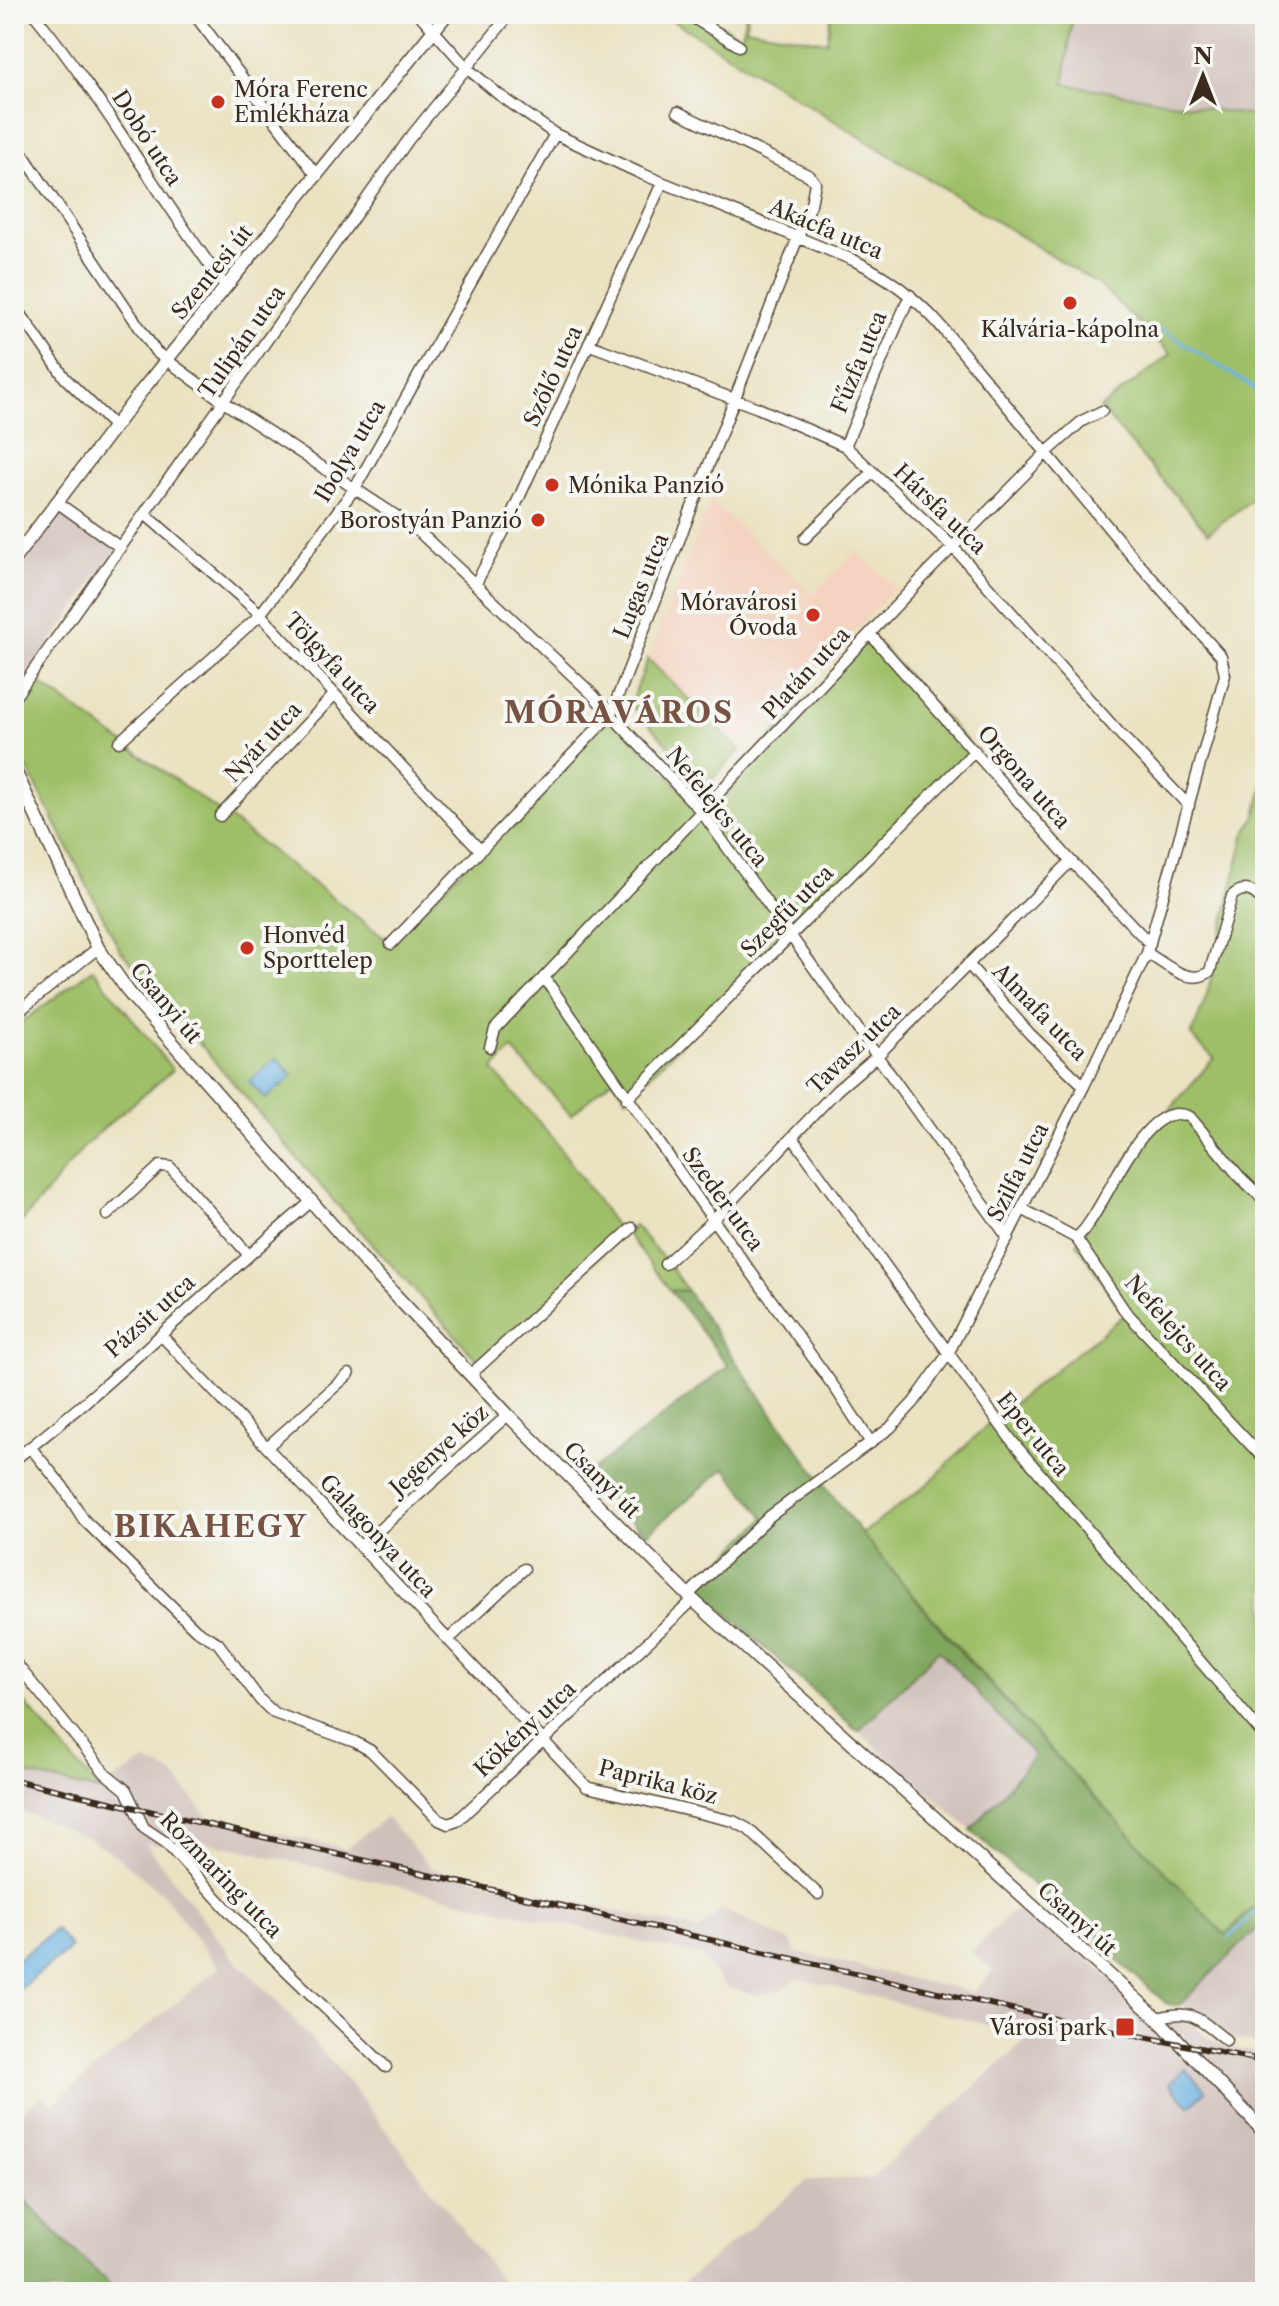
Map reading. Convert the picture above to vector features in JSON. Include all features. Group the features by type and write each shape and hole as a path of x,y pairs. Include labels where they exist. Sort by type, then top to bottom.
{"street":[{"name":"Dobó utca","path":"34,14 109,114 184,231 225,286"},
{"path":"194,14 317,176"},
{"name":"Akácfa utca","path":"419,14 467,68 555,134 662,183 871,269 910,295 939,324 1221,656 1225,666"},
{"name":"Szentesi út","path":"16,552 58,503 114,426 225,286 447,14"},
{"name":"Tulipán utca","path":"17,694 409,139 510,14"},
{"path":"687,14 739,46"},
{"name":"Lugas utca","path":"391,944 611,714 815,189 810,176 678,112"},
{"name":"Ibolya utca","path":"119,742 260,614 355,488 555,134"},
{"name":"Nefelejcs utca","path":"14,141 165,361 416,529 611,714 701,811 1008,1238"},
{"name":"Szőlő utca","path":"476,583 503,533 662,183"},
{"name":"Fűzfa utca","path":"845,446 910,295"},
{"path":"14,304 65,378 114,426"},
{"name":"Hársfa utca","path":"590,345 845,446 953,547 1121,735 1189,806"},
{"name":"Platán utca","path":"490,1047 495,1029 953,547 1046,453 1082,421 1102,411"},
{"path":"805,538 873,472"},
{"path":"58,503 67,506 121,548"},
{"name":"Tölgyfa utca","path":"145,514 260,614 480,850"},
{"name":"Orgona utca","path":"870,634 1148,948 1190,977 1210,971 1232,896 1242,890 1253,891 1265,903"},
{"name":"Szilfa utca","path":"691,1598 770,1516 890,1428 914,1402 948,1354 1084,1086 1148,948 1225,666"},
{"name":"Nyár utca","path":"220,816 334,695"},
{"name":"Szegfű utca","path":"627,1099 975,751"},
{"name":"Csanyi út","path":"14,769 98,948 130,994 368,1266 508,1415 691,1598 1157,2018 1265,2133"},
{"name":"Tavasz utca","path":"665,1264 713,1220 837,1090 877,1056 1071,861"},
{"path":"14,1015 98,948"},
{"name":"Almafa utca","path":"968,964 1030,1034 1084,1086"},
{"name":"Szeder utca","path":"544,977 871,1443"},
{"path":"1076,1238 1088,1227 1137,1142 1166,1117 1179,1114 1190,1117 1239,1176 1265,1201"},
{"name":"Eper utca","path":"793,1138 1012,1441 1265,1737"},
{"path":"107,1215 160,1166 170,1167 248,1254"},
{"name":"Pázsit utca","path":"14,1460 312,1201"},
{"name":"Nefelejcs utca","path":"1022,1209 1076,1238 1125,1311 1265,1460"},
{"path":"470,1375 632,1228"},
{"name":"Galagonya utca","path":"161,1335 566,1765"},
{"path":"267,1447 349,1374"},
{"name":"Jegenye köz","path":"360,1547 508,1415"},
{"name":"Kökény utca","path":"30,1447 63,1487 84,1520 196,1630 218,1643 260,1700 274,1713 355,1742 386,1763 439,1820 452,1824 691,1598"},
{"path":"448,1640 524,1569"},
{"name":"Rozmaring utca","path":"14,1661 105,1773 126,1790 144,1828 165,1842 266,1951 386,2067"},
{"name":"Paprika köz","path":"566,1765 593,1790 733,1821 748,1829 818,1894"},
{"path":"1157,2018 1179,2013 1193,2015 1226,2040"}],"shaded area":[{"path":"1073,14 1265,14 1265,118 1063,84"},
{"path":"711,500 812,594 857,550 895,588 740,750 648,659"},
{"path":"58,506 117,549 14,694 14,563"},
{"path":"939,1649 1034,1756 971,1830 858,1731"},
{"path":"145,1761 171,1772 208,1817 346,1849 386,1817 432,1869 699,1930 721,1909 790,1941 796,1952 973,1993 993,1971 972,1952 1022,1902 1157,2018 1177,2017 1189,2021 1207,2038 1220,2045 1265,2055 1265,2292 686,2292 679,2286 808,2180 871,2178 1025,2042 1004,2029 797,1978 782,1990 756,1995 725,1987 701,1956 174,1834 160,1845 145,1843 233,1958 275,1999 345,2077 510,2292 118,2292 14,2188 14,2117 43,2095 52,2104 219,1968 163,1894 119,1858 89,1838 14,1808 14,1771 108,1793 110,1782"},
{"path":"1265,1921 1265,2045 1232,2038 1195,2008 1179,2005"}],"green space":[{"path":"662,14 702,14 742,37 745,14 748,14 746,28 827,42 831,14 1073,14 1064,84 1265,118 1265,489 1208,533 1100,408 1171,354 1099,285"},
{"path":"870,634 975,751 627,1098 613,1079 571,1115 512,1049 493,1070 553,1138 622,1235 481,1364 332,1199 120,950 14,742 14,694 28,675 230,819 391,943 611,714 701,811"},
{"path":"648,659 740,750 707,785 630,705"},
{"path":"1265,777 1265,1896 1225,1936 995,1688 862,1534 929,1483 990,1422 1124,1315 1077,1243 1127,1159 1214,1058 1191,1036 1207,995 1244,836 1256,815"},
{"path":"93,969 173,1070 83,1148 14,1229 14,1028"},
{"path":"634,1225 687,1291 670,1290 628,1235"},
{"path":"670,1290 687,1291 818,1476 940,1628 1060,1761 1225,1935 1265,1896 1265,1921 1179,2005 1167,2004 971,1830 1034,1756 939,1650 858,1731 696,1586 765,1518 725,1468 646,1535 586,1475 728,1366"},
{"path":"14,1690 100,1791 14,1771"},
{"path":"14,2188 66,2243 118,2292 14,2292"}],"water":[{"path":"277,1058 293,1076 265,1099 249,1081"},
{"path":"56,1929 71,1948 14,1993 14,1962"},
{"path":"1185,2069 1206,2091 1190,2106 1169,2084"}],"waterway":[{"path":"1160,328 1265,395"},
{"path":"1229,1938 1265,1902"}],"railway":[{"path":"14,1780 1064,2021 1265,2061"}],"place":[{"name":"Móra Ferenc Emlékháza","path":"218,102"},
{"name":"Kálvária-kápolna","path":"1070,303"},
{"name":"Mónika Panzió","path":"552,485"},
{"name":"Borostyán Panzió","path":"538,520"},
{"name":"Móravárosi Óvoda","path":"813,615"},
{"name":"Honvéd Sporttelep","path":"247,948"},
{"name":"Városi park","path":"1125,2027"}],"district":[{"name":"MÓRAVÁROS","path":"619,712"},
{"name":"BIKAHEGY","path":"211,1526"}]}
